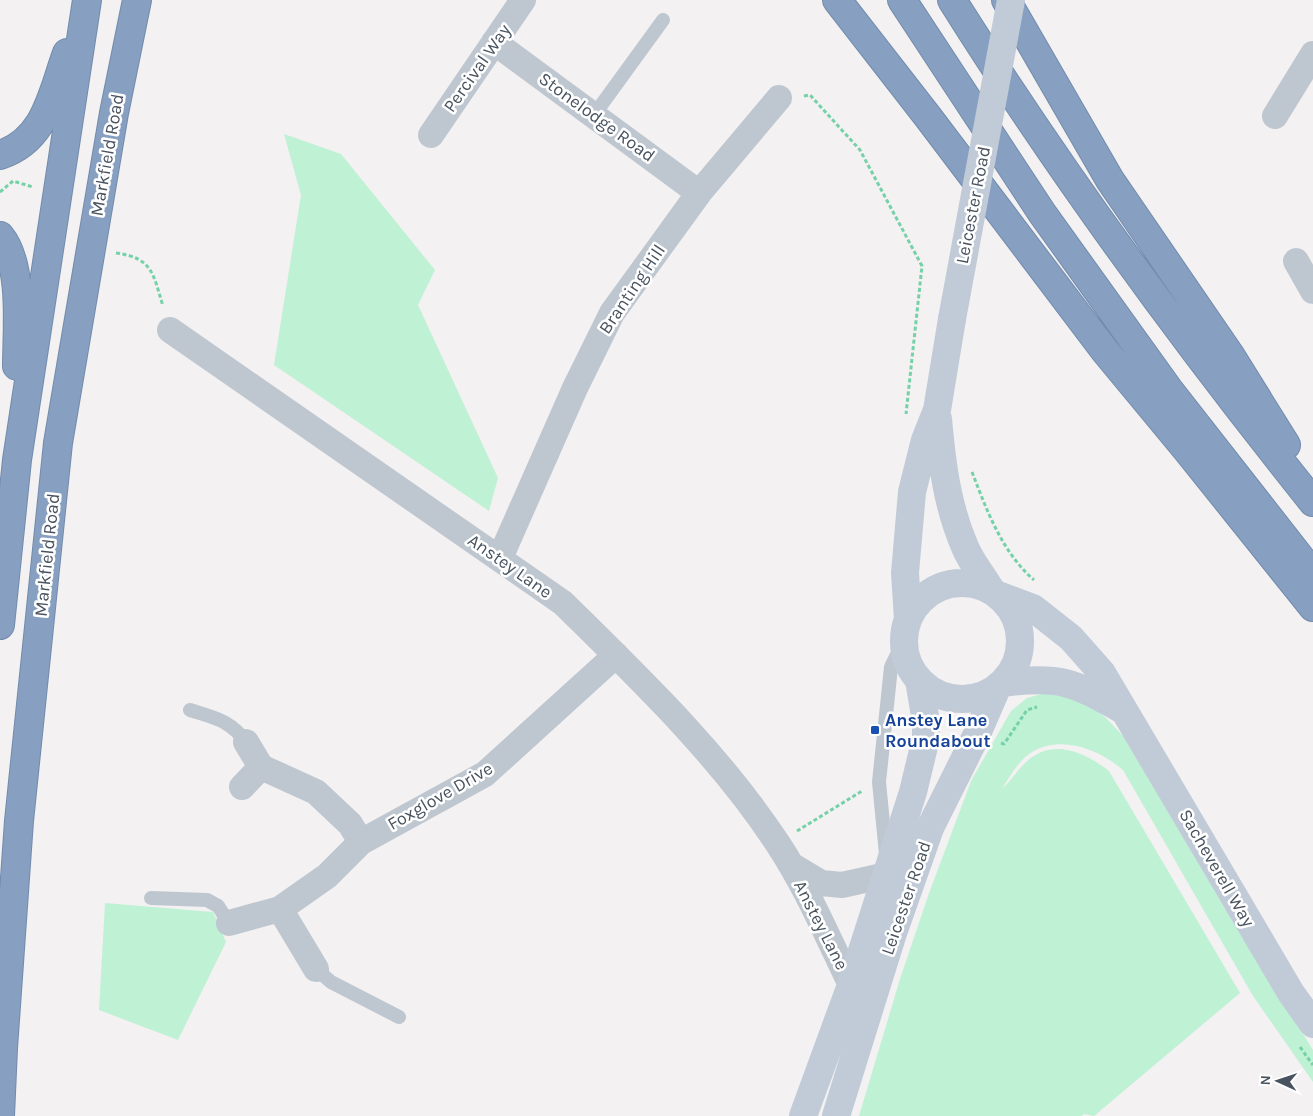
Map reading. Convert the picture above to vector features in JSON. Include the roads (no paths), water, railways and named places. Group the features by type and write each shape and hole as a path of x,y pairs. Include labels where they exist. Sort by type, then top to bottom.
{"highway":[{"path":"0,155 22,146 39,128 86,0"},
{"path":"0,625 17,460 86,0"},
{"name":"Markfield Road","path":"0,1116 19,821 58,443 113,123 137,0"},
{"path":"837,0 1105,351 1313,608"},
{"path":"902,0 1042,213 1169,390 1313,574"},
{"path":"952,0 1056,158 1156,300 1313,502"},
{"path":"1006,0 1110,180 1230,355 1313,492"},
{"path":"0,236 7,245 16,281 17,460"}],"street":[{"name":"Percival Way","path":"430,135 523,0"},
{"name":"Leicester Road","path":"906,630 905,573 912,492 925,440 937,410 1011,0"},
{"name":"Stonelodge Road","path":"494,42 699,193"},
{"path":"1275,116 1313,54"},
{"name":"Branting Hill","path":"500,558 575,388 612,313 699,193 779,98"},
{"path":"1296,260 1313,291"},
{"name":"Anstey Lane","path":"170,330 564,603 616,655 720,767 777,843 791,865 851,985"},
{"name":"Leicester Road","path":"937,410 942,472 956,522 965,549 996,593"},
{"path":"1000,685 1016,663 1020,634 1014,614 996,593 963,582 941,586 921,600 906,630 908,663 919,680 936,693 959,699 978,697 1000,685 1029,679 1056,679 1081,687 1123,710"},
{"name":"Sacheverell Way","path":"996,593 1033,608 1071,638 1102,673 1286,984 1313,1024"},
{"name":"Foxglove Drive","path":"228,924 280,909 327,876 361,842 485,774 616,655"},
{"name":"Leicester Road","path":"803,1116 851,985 913,792 926,738 926,722 919,680"},
{"name":"Leicester Road","path":"836,1116 893,932 930,828 1000,685"},
{"path":"246,742 261,767 316,792 350,824 361,842"},
{"path":"242,787 261,767"},
{"name":"Anstey Lane","path":"791,865 821,883 842,885 887,872"},
{"path":"280,909 316,969"}],"lane":[{"path":"594,115 662,20"},
{"path":"887,872 879,782 890,668 906,630"},
{"path":"190,710 226,722 236,729 246,742"},
{"path":"151,898 207,900 218,906 228,924"},
{"path":"316,969 331,982 399,1017"}],"place":[{"name":"Anstey Lane Roundabout","path":"875,730"}]}
